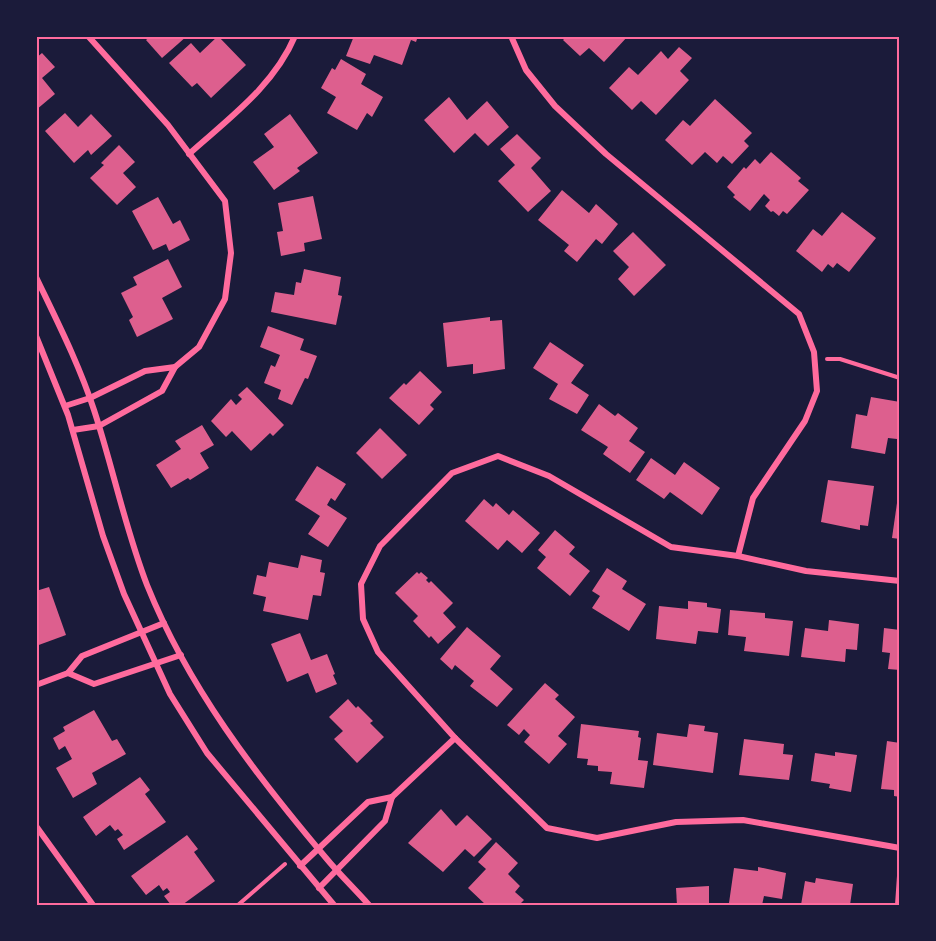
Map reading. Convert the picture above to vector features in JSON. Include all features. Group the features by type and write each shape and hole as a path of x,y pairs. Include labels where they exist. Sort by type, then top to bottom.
{"street":[{"path":"73,430 99,426 162,391 175,367 199,347 225,299 231,253 225,201 168,125 88,36"},
{"path":"189,154 263,87 288,52 295,36"},
{"path":"511,36 526,70 555,106 606,154 799,314 814,352 817,391 805,422 753,498 738,556"},
{"path":"36,277 74,356 90,398 128,528 147,584 164,623 231,740 319,849 369,905"},
{"path":"36,336 65,406 103,536 124,594 170,694 207,753 334,905"},
{"path":"65,406 90,398 145,371 175,367"},
{"path":"900,581 806,571 738,556 671,547 549,476 498,456 452,473 380,546 361,584 363,619 378,652 455,738 547,828 597,838 676,822 743,820 900,848"},
{"path":"36,685 68,673 82,656 164,623"},
{"path":"68,673 94,684 181,655"},
{"path":"319,888 385,820 392,797 455,738"},
{"path":"300,866 368,802 392,797"},
{"path":"36,826 93,905"},
{"path":"898,905 900,876"}],"path":[{"path":"814,359 840,359 900,378"},
{"path":"238,905 293,858"}],"building":[{"path":"151,36 187,36 162,58 146,40"},
{"path":"218,36 246,65 211,98 197,83 192,87 169,63 191,43 200,53"},
{"path":"354,36 418,36 416,42 411,40 402,65 374,55 370,64 346,56"},
{"path":"563,36 628,36 604,62 589,48 580,56 563,40 565,38"},
{"path":"679,47 692,58 680,71 689,80 656,115 641,101 632,110 609,88 629,67 638,75 661,51 668,59"},
{"path":"42,53 55,67 42,78 55,94 36,110 36,58"},
{"path":"341,59 366,74 361,84 383,97 372,117 367,113 357,130 327,113 336,97 321,88 332,68 335,70"},
{"path":"449,97 467,120 487,101 509,127 488,146 475,133 454,153 424,120"},
{"path":"715,99 752,133 744,141 749,146 732,164 723,156 717,163 705,152 692,165 665,140 683,120 690,126"},
{"path":"65,113 78,127 91,114 112,136 91,155 88,150 74,163 45,131"},
{"path":"290,114 318,153 297,168 300,171 274,190 253,162 274,147 264,134"},
{"path":"517,134 541,158 531,168 551,191 528,212 498,181 515,165 500,149"},
{"path":"119,145 135,162 123,173 136,187 117,205 90,178 104,165 101,163"},
{"path":"771,152 801,178 798,181 809,190 787,214 783,211 779,216 765,206 770,200 764,194 750,211 733,197 735,195 727,187 744,167 746,169 755,159 760,164"},
{"path":"562,190 589,213 596,204 618,224 602,244 596,239 577,262 564,251 569,245 538,220"},
{"path":"313,196 322,239 304,243 305,251 281,256 277,232 283,231 278,203"},
{"path":"158,197 173,224 180,220 190,240 169,251 166,244 153,250 132,211"},
{"path":"842,212 876,238 849,272 837,263 833,268 828,264 822,272 796,251 813,229 822,236"},
{"path":"633,232 666,265 634,296 618,279 629,267 613,251"},
{"path":"168,259 182,287 162,298 173,319 137,337 129,320 133,317 121,293 137,285 133,277"},
{"path":"304,269 341,277 338,295 342,296 336,325 271,312 275,292 294,295 296,282 301,283"},
{"path":"490,317 490,321 502,320 505,369 473,374 473,364 447,367 443,323"},
{"path":"268,326 304,339 300,350 317,356 308,379 305,378 292,405 278,399 281,390 264,383 271,365 275,367 280,355 260,347"},
{"path":"550,342 584,365 571,383 589,395 577,414 549,399 558,384 533,368"},
{"path":"420,371 442,392 430,405 434,409 419,425 389,398"},
{"path":"247,387 284,425 273,436 270,433 251,451 232,431 226,437 211,421 231,399 236,405 242,399 238,395"},
{"path":"871,397 900,402 900,425 897,439 888,438 885,454 851,448 856,414 867,416"},
{"path":"599,404 615,416 618,413 638,428 629,441 645,452 630,473 603,454 608,447 581,430"},
{"path":"202,425 214,445 200,453 209,468 171,488 156,465 181,449 175,441"},
{"path":"380,428 407,455 382,479 356,453"},
{"path":"651,458 675,475 684,462 720,488 702,515 670,492 664,499 636,480"},
{"path":"317,466 346,484 335,501 331,498 327,505 347,518 328,547 308,534 320,516 295,500"},
{"path":"828,480 874,486 868,526 860,525 860,530 821,522"},
{"path":"898,496 900,497 900,539 892,538"},
{"path":"484,499 493,507 496,503 509,515 513,510 540,533 522,553 507,540 498,550 465,521"},
{"path":"555,530 575,547 569,554 590,571 570,596 537,568 546,557 538,550"},
{"path":"301,555 322,560 320,572 325,573 321,596 313,595 308,620 263,611 266,597 253,594 257,575 266,577 269,562 298,568"},
{"path":"607,568 627,581 622,589 646,604 629,631 592,608 600,596 592,591"},
{"path":"417,572 419,574 421,572 428,578 426,580 429,583 431,581 453,603 443,613 456,627 438,644 413,621 418,616 395,593"},
{"path":"49,587 66,635 36,646 36,591"},
{"path":"688,601 707,603 707,607 721,609 718,633 698,631 696,644 656,639 659,606 688,609"},
{"path":"730,610 765,613 765,618 793,621 789,656 744,651 746,637 728,635"},
{"path":"829,620 859,624 857,650 846,649 845,662 801,657 805,628 828,631"},
{"path":"467,627 501,656 490,669 513,689 497,707 470,686 474,681 455,665 452,670 440,659"},
{"path":"884,628 900,630 900,670 888,669 890,653 882,652"},
{"path":"300,633 311,660 327,654 337,684 316,693 308,673 287,682 271,644"},
{"path":"545,683 559,695 555,699 575,717 558,736 567,744 549,764 524,742 530,735 524,729 519,735 507,725"},
{"path":"348,699 373,721 370,723 384,737 357,763 334,739 343,731 329,717"},
{"path":"94,710 112,741 117,739 126,754 92,773 97,784 73,798 56,768 72,759 65,746 59,750 53,738 65,731 63,727"},
{"path":"581,724 639,731 638,737 641,738 638,760 648,761 644,788 610,784 612,772 598,771 598,766 587,765 588,759 577,758"},
{"path":"689,724 705,726 704,731 718,733 713,773 653,765 657,733 687,737"},
{"path":"744,739 784,744 783,754 793,755 789,780 739,775"},
{"path":"887,741 900,743 900,797 894,796 894,790 881,789"},
{"path":"835,752 857,755 851,792 829,788 830,784 811,781 815,753 835,756"},
{"path":"140,777 150,790 145,794 166,822 124,850 117,839 123,835 118,829 115,831 110,825 96,836 83,817"},
{"path":"441,809 456,826 467,815 492,839 474,857 465,849 443,872 408,843"},
{"path":"187,835 198,849 194,852 215,881 182,905 171,905 164,896 170,892 167,888 163,891 159,885 146,895 131,876"},
{"path":"496,842 518,863 508,874 520,886 515,892 524,900 519,905 486,905 468,888 486,869 478,862"},
{"path":"758,867 786,873 782,899 764,896 762,905 729,903 734,868 758,871"},
{"path":"816,878 853,884 850,905 801,905 805,881 815,883"},
{"path":"709,886 709,905 677,905 676,888"}]}
